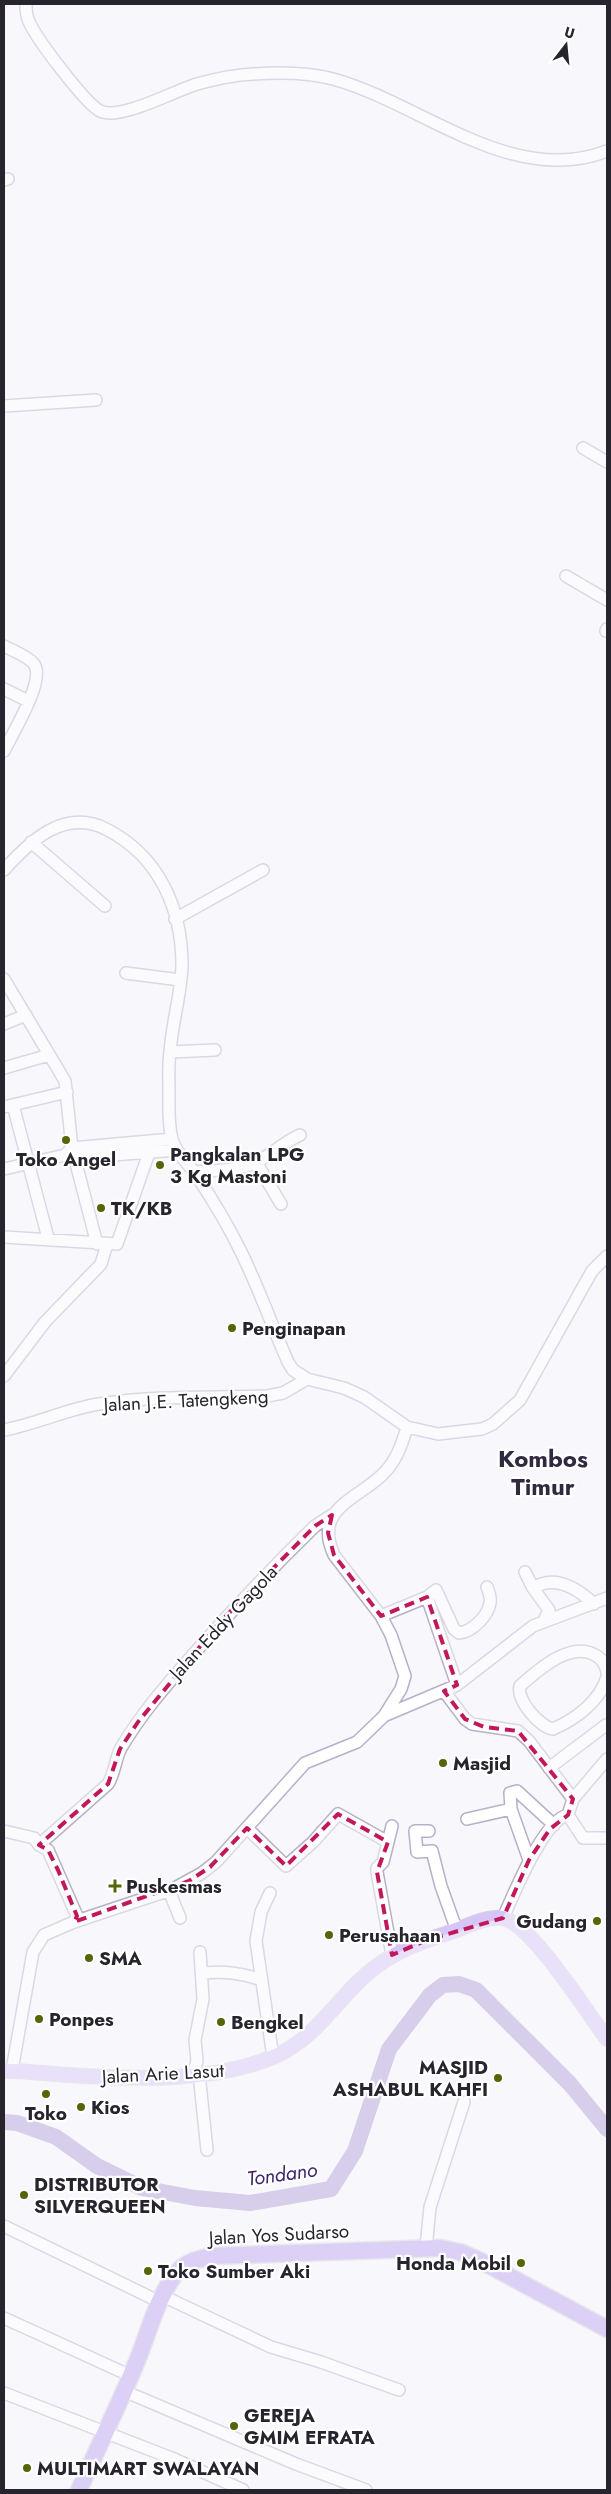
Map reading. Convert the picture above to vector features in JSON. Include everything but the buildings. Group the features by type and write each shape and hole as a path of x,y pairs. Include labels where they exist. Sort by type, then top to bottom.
{"highway":[{"name":"Jalan Yos Sudarso","path":"79,2490 131,2376 162,2299 171,2281 185,2264 212,2256 426,2248 460,2252 481,2261 607,2329"}],"main road":[{"name":"Jalan Arie Lasut","path":"8,2070 120,2077 196,2074 235,2069 273,2057 309,2036 375,1965 392,1955 457,1930 492,1919 503,1918"},
{"path":"503,1918 519,1926 541,1948 607,2039"}],"street":[{"path":"26,4 28,20 44,45 92,104 105,112 119,112 198,84 235,76 305,74 333,79 454,131 525,158 561,161 590,158 607,151"},
{"path":"4,406 96,400"},
{"path":"583,448 607,462"},
{"path":"566,576 607,600"},
{"path":"4,646 35,665 37,683 7,735 4,751"},
{"path":"4,689 28,700"},
{"path":"4,870 31,842 57,825 78,821 99,826 116,834 148,862 169,891 181,952 180,980 170,1052 169,1119 172,1138 177,1150 194,1172 238,1245 288,1362 294,1370 307,1379 344,1388 364,1397 408,1427 438,1434 482,1429 497,1421 520,1400 592,1271 607,1256"},
{"path":"31,842 104,906"},
{"path":"175,919 263,870"},
{"path":"126,973 180,980"},
{"path":"4,980 65,1081 70,1154 102,1244 101,1264 45,1322 4,1376"},
{"path":"4,1024 26,1015"},
{"path":"170,1052 215,1050"},
{"path":"4,1068 49,1056"},
{"path":"48,1238 27,1162 8,1106 67,1092"},
{"path":"194,1172 242,1168 256,1162 286,1141 300,1135"},
{"path":"4,1168 70,1154 119,1149 172,1138"},
{"path":"119,1149 149,1152 177,1150"},
{"path":"4,1237 48,1238 117,1244 149,1152"},
{"path":"256,1162 281,1204"},
{"name":"Jalan J.E. Tatengkeng","path":"4,1430 30,1425 85,1406 117,1402 267,1396 283,1393 307,1379"},
{"name":"Jalan Eddy Gagola","path":"39,1845 108,1784 114,1773 120,1750 165,1685 221,1621 315,1526 384,1474 400,1450 408,1427"},
{"path":"8,2070 36,1944 44,1935 74,1922 173,1889 210,1867 305,1763 357,1742 384,1716 402,1689 405,1676 403,1664 381,1616 334,1555 329,1544 328,1533 332,1515"},
{"path":"525,1572 533,1588 549,1610 544,1621"},
{"path":"533,1588 545,1582 554,1581 581,1592 594,1604"},
{"path":"381,1616 427,1597 436,1590 454,1629 459,1633 465,1632 471,1630 487,1612 490,1604 487,1587"},
{"path":"427,1597 457,1686"},
{"path":"384,1716 457,1686 519,1635 544,1621 607,1598"},
{"path":"581,1650 588,1652 597,1656 607,1669 604,1686 591,1704 553,1728 543,1724 528,1708 519,1693 520,1686 533,1675 549,1663 569,1653 581,1650"},
{"path":"402,1689 410,1705"},
{"path":"444,1691 465,1719 472,1724 518,1730 529,1741 573,1799"},
{"path":"548,1768 606,1725"},
{"path":"503,1918 529,1860 554,1825 568,1815 573,1799 607,1759"},
{"path":"529,1860 511,1809 510,1793 515,1790 554,1825"},
{"path":"467,1819 511,1809"},
{"path":"247,1828 286,1866 313,1842 338,1814 388,1842"},
{"path":"568,1815 583,1838 607,1838"},
{"path":"392,1826 383,1862 377,1868 392,1955"},
{"path":"4,1831 34,1838 39,1845 48,1850 77,1916 74,1922"},
{"path":"429,1831 415,1831 417,1852 432,1851 441,1886 457,1930"},
{"path":"173,1889 170,1893 180,1918"},
{"path":"270,1893 261,1912 256,1940 257,1963 262,1980 273,2057"},
{"path":"200,1952 203,1973 203,2007 195,2040 196,2074 207,2150"},
{"path":"203,1973 224,1971 241,1973 262,1980"},
{"path":"426,2248 430,2207 464,2102"},
{"path":"4,2226 271,2347 321,2362 399,2390"},
{"path":"4,2318 131,2376"},
{"path":"124,2391 296,2464 366,2490"},
{"path":"4,2393 105,2434 174,2459 243,2490"}],"highlighted area":[{"path":"332,1515 328,1533 334,1555 381,1616 427,1597 457,1685 444,1691 465,1719 484,1727 518,1731 573,1799 568,1815 550,1829 529,1860 503,1918 427,1940 392,1955 377,1872 388,1842 338,1814 286,1866 247,1828 210,1867 189,1881 74,1922 77,1916 58,1870 48,1850 39,1845 108,1784 120,1749 138,1722 221,1621 315,1526"}],"waterway":[{"name":"Tondano","path":"4,2122 17,2123 56,2137 97,2166 142,2188 195,2198 250,2203 331,2189 355,2151 389,2049 430,1995 443,1985 459,1984 476,1990 570,2084 607,2129"}],"place":[{"name":"Toko Angel","path":"66,1140"},
{"name":"Pangkalan LPG 3 Kg Mastoni","path":"160,1165"},
{"name":"TK/KB","path":"101,1208"},
{"name":"Penginapan","path":"232,1328"},
{"name":"Masjid","path":"443,1763"},
{"name":"Puskesmas","path":"115,1886"},
{"name":"Gudang","path":"597,1921"},
{"name":"Perusahaan","path":"329,1935"},
{"name":"SMA","path":"89,1958"},
{"name":"Ponpes","path":"39,2019"},
{"name":"Bengkel","path":"221,2022"},
{"name":"MASJID ASHABUL KAHFI","path":"498,2078"},
{"name":"Toko","path":"46,2094"},
{"name":"Kios","path":"81,2107"},
{"name":"DISTRIBUTOR SILVERQUEEN","path":"24,2195"},
{"name":"Honda Mobil","path":"521,2263"},
{"name":"Toko Sumber Aki","path":"148,2271"},
{"name":"GEREJA GMIM EFRATA","path":"234,2426"},
{"name":"MULTIMART SWALAYAN","path":"27,2468"}],"district":[{"name":"Kombos Timur","path":"543,1473"}]}
